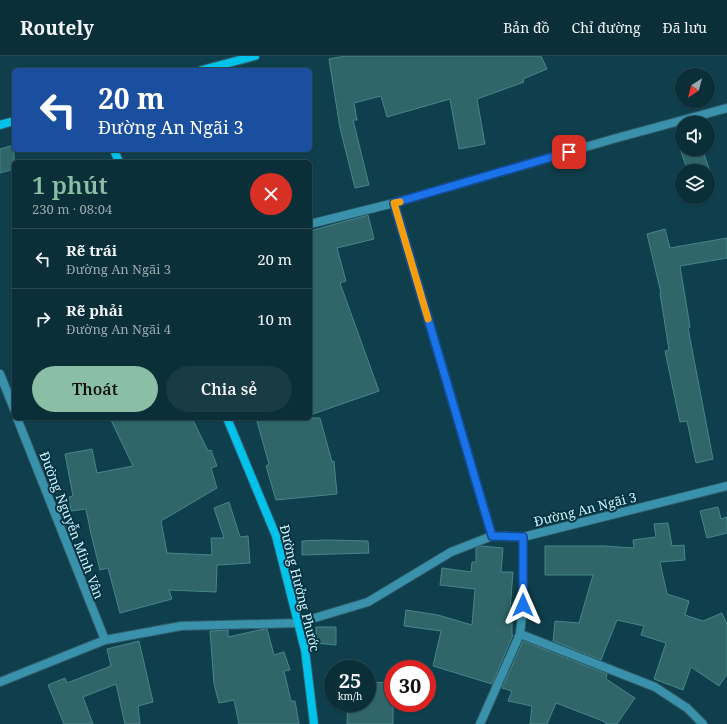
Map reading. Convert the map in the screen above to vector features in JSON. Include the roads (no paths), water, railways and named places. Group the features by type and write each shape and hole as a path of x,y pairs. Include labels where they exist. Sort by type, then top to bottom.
{"main road":[{"path":"208,68 239,58 255,56"},
{"path":"0,125 12,122"},
{"name":"Đường Hưởng Phước","path":"228,420 276,536 305,650 314,724"}],"street":[{"path":"312,224 394,203 613,139 727,108"},
{"path":"394,203 492,536"},
{"path":"0,374 12,404"},
{"name":"Đường Nguyễn Minh Vân","path":"18,420 105,640"},
{"name":"Đường An Ngãi 3","path":"0,682 105,640 181,626 298,623 368,602 451,552 492,536 523,537 727,486"},
{"path":"480,724 520,634 523,605 523,537"},
{"path":"520,634 655,687 687,708 703,724"}]}
